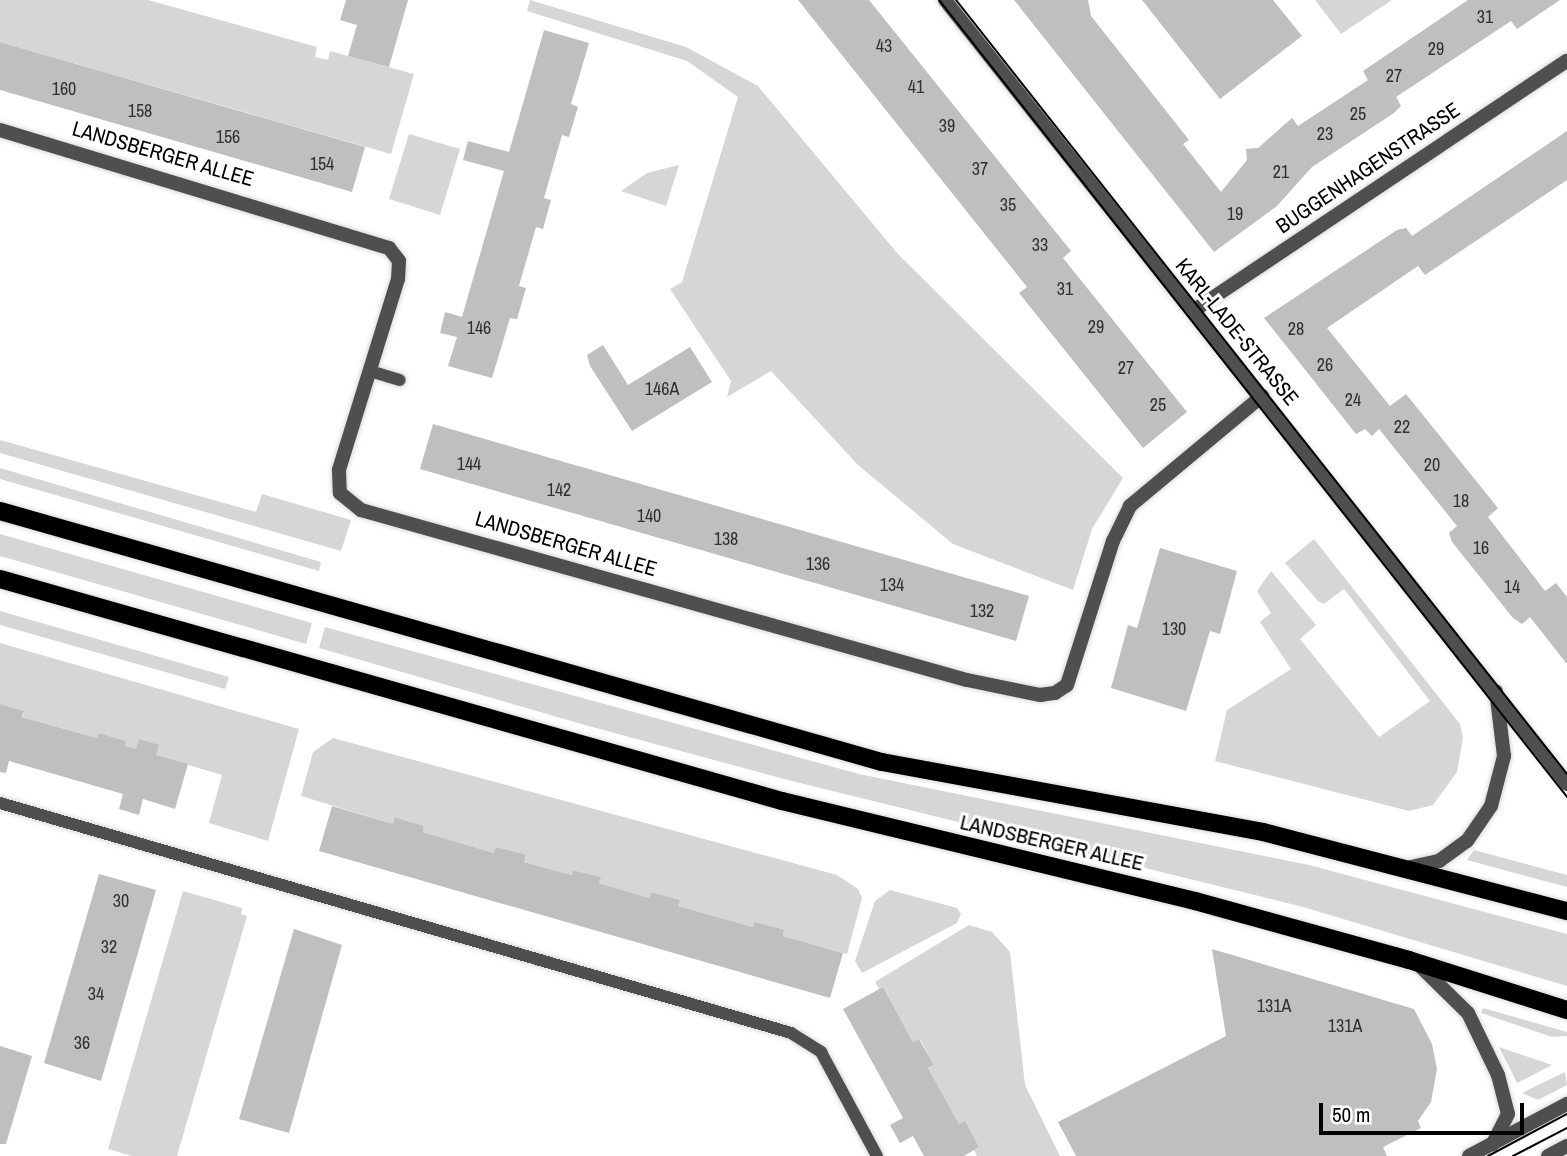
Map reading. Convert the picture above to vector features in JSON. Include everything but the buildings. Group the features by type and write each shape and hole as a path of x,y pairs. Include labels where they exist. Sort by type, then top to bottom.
{"main road":[{"path":"0,510 882,762 1263,832 1567,911"},
{"name":"LANDSBERGER ALLEE","path":"0,579 782,801 1195,901 1409,960 1567,1010"}],"street":[{"name":"KARL-LADE-STRASSE","path":"945,0 1262,396 1567,784"},
{"name":"BUGGENHAGENSTRASSE","path":"1193,311 1567,61"},
{"name":"LANDSBERGER ALLEE","path":"3,133 303,218 389,248 399,261 398,279 339,470 340,493 361,509 967,680 1040,695 1055,693 1067,685 1113,541 1130,506 1262,396"},
{"path":"1405,869 1439,861 1467,841 1491,806 1504,756 1495,690"},
{"path":"1409,960 1438,979 1468,1013 1498,1074 1508,1114 1493,1143"},
{"path":"1469,1156 1567,1104"},
{"path":"1548,1156 1567,1146"}],"lane":[{"path":"370,371 400,380"},
{"path":"0,803 791,1032 821,1052 877,1156"}],"shaded area":[{"path":"0,0 148,0 317,47 315,57 328,60 330,51 414,74 391,154 0,42"},
{"path":"530,0 686,47 758,86 898,254 1123,478 1092,529 1073,590 953,544 858,465 771,371 727,397 731,381 670,289 682,282 738,97 687,61 527,11"},
{"path":"1315,0 1392,0 1341,34"},
{"path":"409,134 460,149 440,215 389,199"},
{"path":"679,165 666,206 621,191 647,173"},
{"path":"0,440 256,512 262,494 351,520 341,551 0,453"},
{"path":"0,468 321,562 319,571 0,479"},
{"path":"0,534 312,623 306,644 0,556"},
{"path":"1314,539 1460,724 1463,738 1457,772 1433,805 1409,811 1215,761 1227,710 1291,669 1260,622 1271,613 1257,591 1271,571 1316,625 1300,639 1379,737 1430,701 1344,589 1324,604 1318,601 1285,563"},
{"path":"0,611 229,677 225,689 0,625"},
{"path":"325,627 859,774 1309,865 1567,934 1567,986 1303,907 784,779 585,725 319,648"},
{"path":"0,643 299,729 268,841 209,823 222,775 125,746 126,741 99,733 97,738 23,717 24,711 0,704"},
{"path":"333,738 837,875 858,889 862,898 847,954 783,936 784,930 753,927 678,906 679,900 651,892 649,898 599,883 600,877 574,870 572,875 524,862 526,856 496,847 494,853 423,832 424,826 396,817 393,824 301,796 313,752"},
{"path":"1474,850 1567,875 1567,887 1467,860"},
{"path":"890,890 957,908 961,914 957,923 862,973 855,961 875,901"},
{"path":"183,891 242,908 241,914 247,916 177,1156 132,1156 108,1149"},
{"path":"969,925 992,932 1010,952 1025,1085 1060,1156 977,1156 974,1150 979,1147 965,1122 959,1124 928,1069 934,1065 920,1039 913,1042 883,987 879,989 875,982"},
{"path":"1483,1008 1567,1032 1567,1036 1552,1037 1481,1013"},
{"path":"1499,1047 1552,1065 1517,1083"},
{"path":"1565,1072 1567,1085 1538,1100 1522,1093"}],"tram line":[{"path":"939,0 1567,797"},
{"path":"956,0 1567,774"},
{"path":"1488,1156 1567,1114"},
{"path":"1513,1156 1567,1128"}]}
